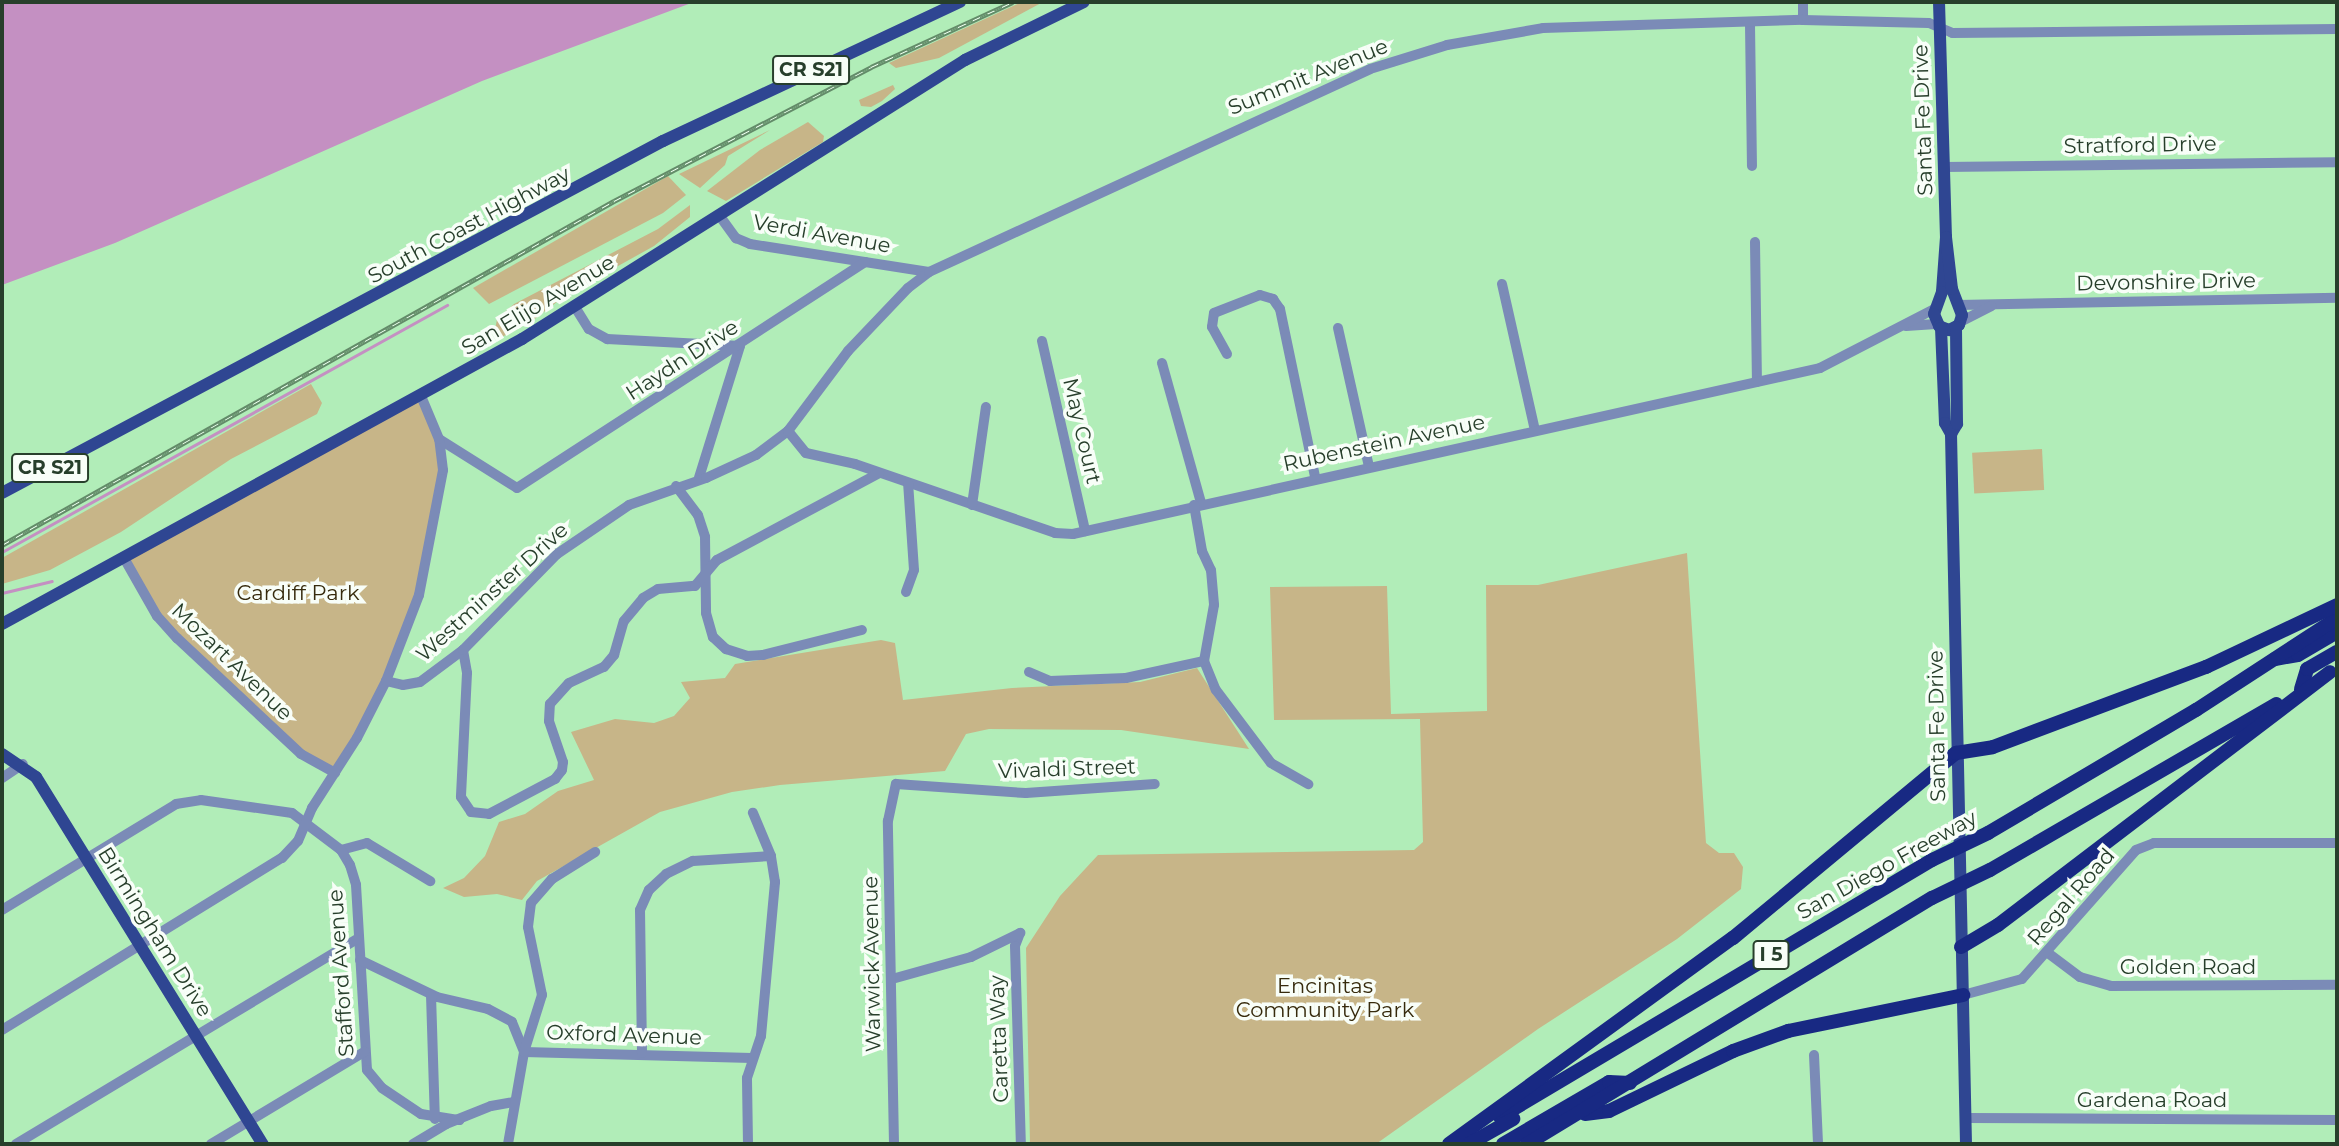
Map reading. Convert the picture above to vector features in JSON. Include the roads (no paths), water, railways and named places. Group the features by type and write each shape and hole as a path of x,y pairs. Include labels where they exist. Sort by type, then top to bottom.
{"highway":[{"path":"1450,1144 1732,938 1956,753 1993,747 2180,677 2337,605"},
{"name":"San Diego Freeway","path":"1455,1144 1932,860 1988,833 2196,710 2267,660 2337,618"},
{"path":"2267,660 2298,655 2337,632"},
{"path":"2301,689 2307,669 2337,652"},
{"path":"1961,947 1998,925 2333,670"},
{"name":"I 5","path":"1527,1144 1631,1083 1827,958 1932,898 1990,870 2333,670"},
{"path":"1577,1115 1609,1111 1733,1051 1788,1031 1964,995"},
{"path":"1469,1144 1600,1068 1610,1051"},
{"path":"1503,1144 1609,1082 1631,1083"}],"main road":[{"name":"South Coast Highway","path":"2,493 663,141 961,2"},
{"name":"San Elijo Avenue","path":"2,624 421,396 575,307 965,60 1084,2"},
{"name":"Santa Fe Drive","path":"1939,2 1946,237 1959,324 1957,424 1951,434"},
{"name":"Santa Fe Drive","path":"1946,237 1938,306 1945,423 1951,434 1966,1144"},
{"path":"1938,306 1957,304"},
{"path":"1939,326 1959,324"},
{"path":"2,486 71,448 97,443"},
{"name":"Birmingham Drive","path":"2,754 23,764 37,776 263,1144"}],"street":[{"path":"1802,2 1803,20"},
{"name":"Summit Avenue","path":"788,431 848,351 929,272 1326,86 1447,45 1543,28 1750,25 1803,20 1930,23 1940,31 2337,29"},
{"path":"1750,25 1752,166"},
{"name":"Stratford Drive","path":"1944,167 2337,162"},
{"name":"Verdi Avenue","path":"719,215 736,238 750,244 929,272"},
{"path":"1755,242 1757,382"},
{"name":"Haydn Drive","path":"439,439 517,488 866,262"},
{"path":"1502,284 1535,430"},
{"path":"1227,354 1212,327 1214,313 1260,295 1273,299 1280,309 1315,477"},
{"name":"Devonshire Drive","path":"1957,304 2337,298"},
{"name":"Devonshire Drive","path":"1959,324 1995,304"},
{"name":"Rubenstein Avenue","path":"879,473 1055,533 1085,531 1315,477 1820,368 1938,306"},
{"path":"575,307 589,329 607,339 740,346 699,478"},
{"name":"Rubenstein Avenue","path":"1895,329 1939,326"},
{"path":"1338,328 1369,467"},
{"name":"May Court","path":"1042,341 1085,531"},
{"path":"1162,363 1198,504 1202,551 1211,570 1214,605 1204,661 1216,690 1271,763 1308,784"},
{"path":"2,1030 282,858 309,825 312,808 387,681 413,617 435,530 442,483 439,439 421,396"},
{"path":"972,505 986,407"},
{"path":"788,431 806,453 879,473"},
{"name":"Westminster Drive","path":"387,681 403,685 420,682 463,650 557,554 629,505 756,455 788,431"},
{"path":"463,650 467,673 461,797 471,812 489,814 555,779 563,767 549,721 556,694 569,683 604,667 614,655 624,621 643,598 658,589 695,586 705,569 879,473"},
{"path":"906,592 914,570 908,483"},
{"path":"676,486 698,514 705,537 708,624 720,644 735,652 763,655 862,630"},
{"name":"Mozart Avenue","path":"124,558 156,615 177,638 301,754 335,773"},
{"path":"1029,671 1050,681 1126,678 1204,661"},
{"path":"2,778 23,764"},
{"name":"Vivaldi Street","path":"896,784 1026,793 1155,784"},
{"name":"Warwick Avenue","path":"894,1144 888,821 896,784"},
{"path":"2,909 176,804 201,800 292,813 341,850 367,843 430,881"},
{"path":"748,1144 747,1078 761,1036 766,990 764,975 775,882 771,856 753,813"},
{"name":"Regal Road","path":"1964,995 2022,979 2048,953 2136,850 2154,843 2337,842"},
{"name":"Stafford Avenue","path":"341,850 355,885 356,940 360,960 367,1070 382,1088 421,1114 435,1119 460,1120"},
{"path":"509,1144 513,1102 524,1052 542,995 528,916 531,903 543,887 595,852"},
{"path":"642,1053 640,910 649,890 666,874 694,861 771,856"},
{"name":"Caretta Way","path":"892,979 971,957 1020,933 1015,946 1021,1144"},
{"path":"16,1144 195,1034 356,940"},
{"name":"Golden Road","path":"2048,953 2080,976 2112,986 2337,985"},
{"name":"Oxford Avenue","path":"360,960 431,995 488,1009 512,1022 524,1052 642,1053 684,1059 752,1058"},
{"path":"431,995 435,1119"},
{"path":"211,1144 364,1052"},
{"path":"1814,1055 1818,1144"},
{"path":"413,1144 491,1106 513,1102"},
{"name":"Gardena Road","path":"1966,1118 2337,1120"}],"waterway":[{"path":"2,552 447,305"},
{"path":"2,593 52,581"}],"railway":[{"path":"2,545 614,201 871,67 1013,2"}],"park label":[{"name":"Cardiff Park","path":"298,593"},
{"name":"Encinitas Community Park","path":"1325,998"}]}
